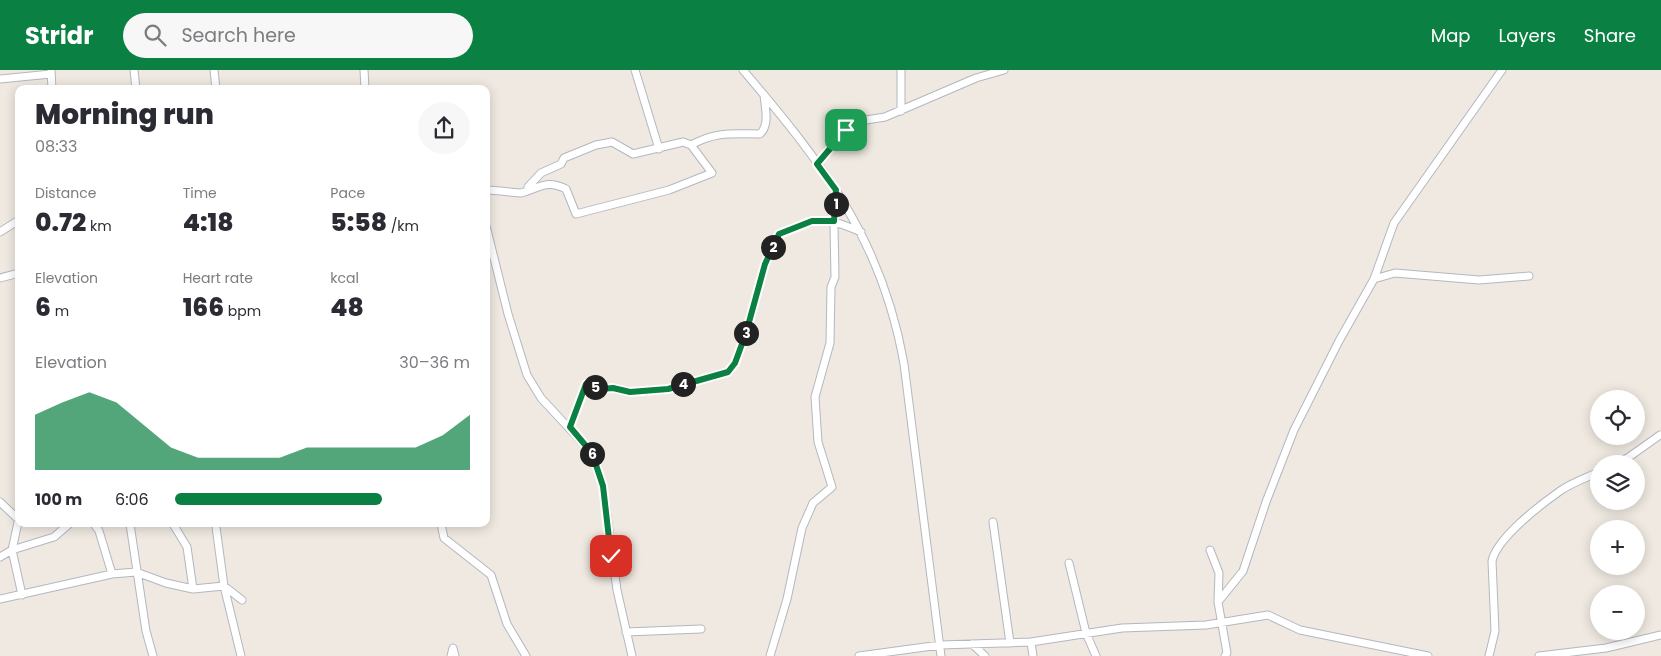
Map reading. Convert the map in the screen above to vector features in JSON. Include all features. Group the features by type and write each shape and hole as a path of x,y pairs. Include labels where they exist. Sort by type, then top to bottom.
{"street":[{"path":"134,70 136,85"},
{"path":"214,70 216,85"},
{"path":"364,70 366,85"},
{"path":"635,70 659,149"},
{"path":"742,70 764,95 836,190 861,232 880,273 898,333 941,656"},
{"path":"901,70 901,111"},
{"path":"817,164 846,130 860,121 885,117 976,78 1004,70"},
{"path":"1218,602 1243,571 1266,502 1294,430 1339,341 1374,279 1394,223 1502,70"},
{"path":"0,79 51,72 52,85"},
{"path":"520,193 536,181 541,173 561,164 564,158 596,145 612,142 633,154 683,142 691,144 707,137 725,133 760,134 763,131 766,117 764,95"},
{"path":"490,190 520,193 537,186 555,184 566,188 576,214 669,190 712,172 691,144"},
{"path":"770,656 787,599 802,528 812,503 832,487 818,442 815,396 830,343 831,287 835,277 834,221 836,190"},
{"path":"570,427 586,384 600,389 613,388 630,392 668,389 728,372 735,363 746,333 765,264 779,234 812,221 834,221 861,232"},
{"path":"0,232 15,223"},
{"path":"490,242 508,314 528,375 541,398 570,427 592,453 603,486 612,564 632,656"},
{"path":"1374,279 1395,273 1479,280 1529,276"},
{"path":"0,278 15,274"},
{"path":"1632,455 1660,435"},
{"path":"1489,656 1495,631 1492,561 1495,550 1502,540 1561,490 1590,476"},
{"path":"0,502 15,515"},
{"path":"994,522 1010,643"},
{"path":"16,527 12,550 22,595"},
{"path":"0,557 12,550 54,537 66,527"},
{"path":"96,527 112,574"},
{"path":"130,527 136,572 153,656"},
{"path":"174,527 186,547 193,589"},
{"path":"216,527 224,586 241,656"},
{"path":"442,527 444,538 491,575 507,624 526,656"},
{"path":"1210,550 1219,574 1218,602 1227,654 1225,656"},
{"path":"1069,563 1086,633 1096,656"},
{"path":"0,599 112,574 136,572 166,583 193,589 224,586 242,600"},
{"path":"859,656 940,645 1031,642 1122,628 1206,625 1268,615 1300,630 1428,656"},
{"path":"626,632 701,629"},
{"path":"1539,656 1612,647 1661,635"},
{"path":"1031,642 1033,656"},
{"path":"972,644 985,656"},
{"path":"1612,647 1612,656"},
{"path":"451,656 453,648 455,656"}],"route":[{"path":"611,556 603,486 592,453 570,427 586,384 600,389 613,388 630,392 668,389 728,372 735,363 746,333 765,264 779,234 812,221 834,221 836,190 817,164 846,130"}]}
